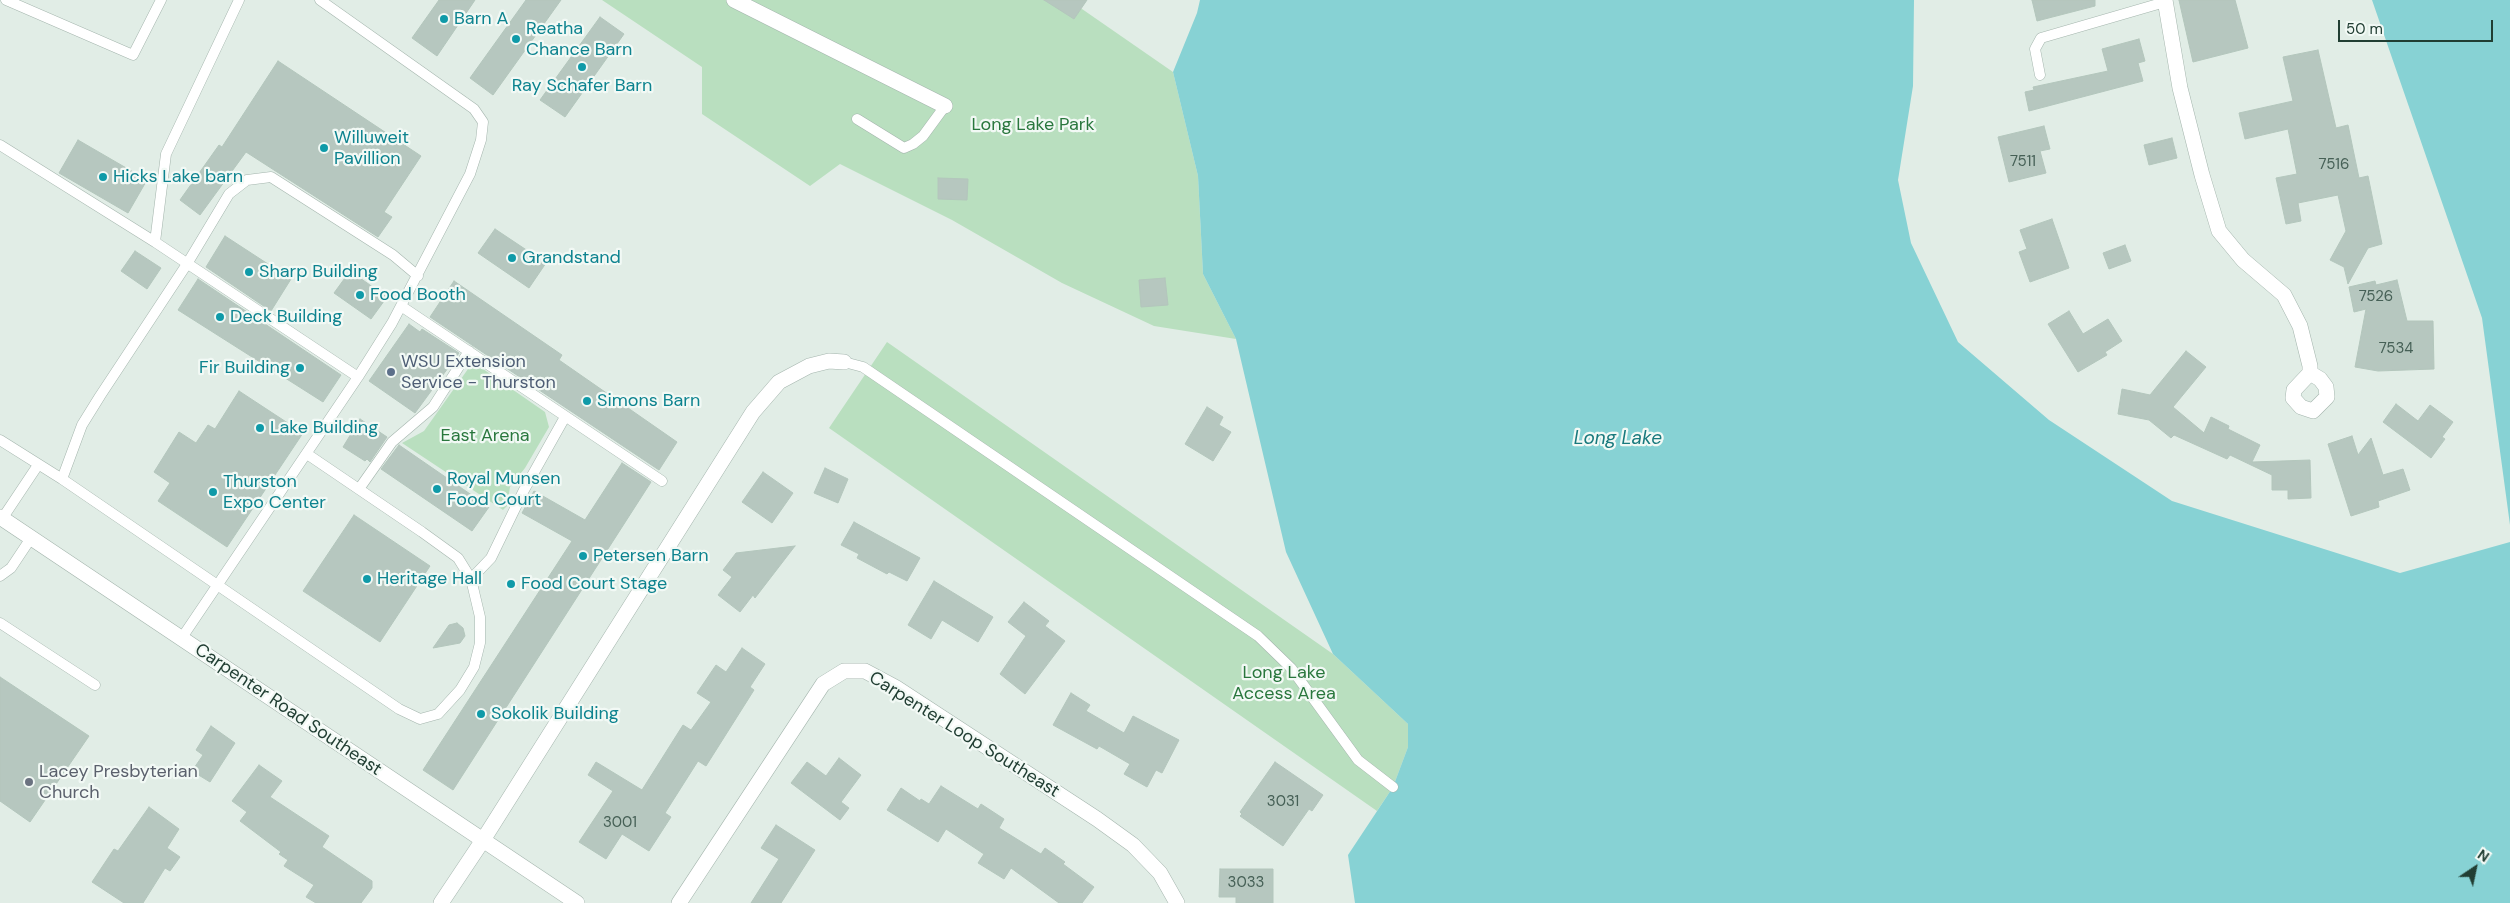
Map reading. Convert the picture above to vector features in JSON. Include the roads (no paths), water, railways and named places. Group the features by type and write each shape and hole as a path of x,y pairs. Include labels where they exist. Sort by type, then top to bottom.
{"street":[{"path":"734,0 945,106"},
{"path":"2165,1 2183,98 2202,175 2219,231 2243,260 2284,295 2300,326 2308,353 2310,373"},
{"path":"441,903 483,840 753,412 780,382 809,366 829,362 844,362"},
{"name":"Carpenter Road Southeast","path":"1,518 577,903"},
{"name":"Carpenter Loop Southeast","path":"679,903 823,684 844,671 865,671 895,687 1097,819 1133,845 1160,873 1177,903"}],"lane":[{"path":"6,0 24,4 134,55 161,0"},
{"path":"155,242 166,154 239,0"},
{"path":"181,639 358,377 401,306 470,174 481,140 483,122 474,109 320,0"},
{"path":"2040,75 2035,49 2041,38 2165,1"},
{"path":"857,119 904,148 923,136 945,106"},
{"path":"0,146 155,242 358,377"},
{"path":"62,479 82,425 187,264 229,194 248,180 272,177 393,255 418,276"},
{"path":"401,306 662,481"},
{"path":"358,489 392,442 433,407 469,351"},
{"path":"844,362 863,367 1258,636 1291,668 1358,760 1393,787"},
{"path":"471,580 491,558 524,490 566,416"},
{"path":"0,440 62,479 399,709 420,719 438,714 460,690 474,667 480,643 480,617 471,580 458,558 307,454"},
{"path":"1,518 38,465"},
{"path":"0,576 11,568 30,538"},
{"path":"0,623 95,685"}],"water":[{"name":"Long Lake","path":"1200,0 1914,0 1913,86 1898,180 1911,243 1958,342 2049,420 2172,501 2400,573 2510,542 2510,903 1355,903 1348,855 1393,787 1408,747 1408,724 1333,654 1286,552 1236,339 1203,274 1198,176 1173,72 1197,13"},
{"path":"2372,0 2510,0 2510,525 2482,318"}],"place":[{"name":"Barn A","path":"444,19"},
{"name":"Reatha Chance Barn","path":"516,39"},
{"name":"Ray Schafer Barn","path":"582,67"},
{"name":"Willuweit Pavillion","path":"324,148"},
{"name":"Hicks Lake barn","path":"103,177"},
{"name":"Grandstand","path":"512,258"},
{"name":"Sharp Building","path":"249,272"},
{"name":"Food Booth","path":"360,295"},
{"name":"Deck Building","path":"220,317"},
{"name":"Fir Building","path":"300,368"},
{"name":"WSU Extension Service - Thurston","path":"391,372"},
{"name":"Simons Barn","path":"587,401"},
{"name":"Lake Building","path":"260,428"},
{"name":"Royal Munsen Food Court","path":"437,489"},
{"name":"Thurston Expo Center","path":"213,492"},
{"name":"Petersen Barn","path":"583,556"},
{"name":"Heritage Hall","path":"367,579"},
{"name":"Food Court Stage","path":"511,584"},
{"name":"Sokolik Building","path":"481,714"},
{"name":"Lacey Presbyterian Church","path":"29,782"}],"park label":[{"name":"Long Lake Park","path":"1033,125"},
{"name":"East Arena","path":"485,436"},
{"name":"Long Lake Access Area","path":"1284,683"}]}
